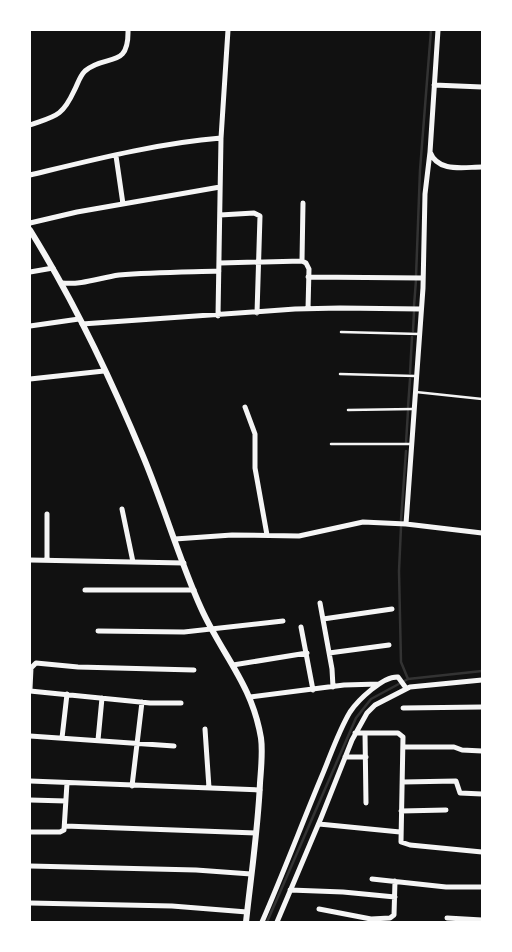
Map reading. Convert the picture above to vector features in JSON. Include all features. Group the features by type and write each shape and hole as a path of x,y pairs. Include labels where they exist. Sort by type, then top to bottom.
{"street":[{"path":"30,125 62,112 75,90 79,78 85,71 122,55 127,47 128,30"},
{"path":"218,316 221,138 228,30"},
{"path":"406,524 420,334 425,194 430,152 438,30"},
{"path":"434,85 482,87"},
{"path":"30,175 116,156 221,138"},
{"path":"430,152 432,159 442,166 482,167"},
{"path":"116,156 123,204"},
{"path":"30,223 220,187"},
{"path":"302,203 302,260"},
{"path":"220,215 254,213 260,216 257,262 257,313"},
{"path":"31,234 62,283 81,322 143,457 202,608 250,697 261,739 260,790 246,922"},
{"path":"220,263 302,260 308,265 308,309"},
{"path":"30,272 53,268"},
{"path":"62,283 83,283 106,277 130,274 219,270"},
{"path":"308,277 423,278"},
{"path":"30,326 308,309 421,309"},
{"path":"30,379 104,371"},
{"path":"245,407 255,434 256,468 266,535"},
{"path":"122,509 134,562"},
{"path":"47,514 47,560"},
{"path":"175,539 211,535 299,536 356,523 406,524 482,533"},
{"path":"30,560 184,563"},
{"path":"85,590 194,590"},
{"path":"320,603 333,687"},
{"path":"322,619 392,609"},
{"path":"98,631 184,632 283,621"},
{"path":"301,627 313,690"},
{"path":"329,653 389,644"},
{"path":"233,665 307,653"},
{"path":"181,703 142,702 30,690 31,668 36,663 78,667 194,670"},
{"path":"262,922 347,718 362,699 393,677 400,679 405,687"},
{"path":"277,922 355,734 370,709 405,687 482,680"},
{"path":"250,697 333,687 381,684"},
{"path":"62,738 67,694"},
{"path":"98,740 102,698"},
{"path":"132,786 142,702"},
{"path":"403,708 482,707"},
{"path":"205,729 209,788"},
{"path":"365,733 366,803"},
{"path":"355,734 401,734 403,782 399,838 403,844 482,852"},
{"path":"30,736 174,746"},
{"path":"403,747 454,747 462,750 482,751"},
{"path":"345,757 366,757"},
{"path":"30,781 260,790"},
{"path":"403,782 456,781 460,793 482,794"},
{"path":"30,832 60,832 64,830 67,783"},
{"path":"30,800 66,801"},
{"path":"401,811 446,810"},
{"path":"319,824 400,832"},
{"path":"65,826 256,833"},
{"path":"30,866 196,870 251,874"},
{"path":"372,879 446,887 482,887"},
{"path":"319,909 371,919 390,918 394,915 395,881"},
{"path":"290,890 343,892 395,897"},
{"path":"30,903 172,906 247,912"},
{"path":"447,918 482,920"}],"lane":[{"path":"341,332 420,334"},
{"path":"340,374 417,376"},
{"path":"416,392 482,398"},
{"path":"348,410 414,409"},
{"path":"332,444 412,444"}],"waterway":[{"path":"416,277 420,170 431,30"},
{"path":"414,306 416,280"},
{"path":"413,331 414,312"},
{"path":"410,373 412,337"},
{"path":"408,407 410,379"},
{"path":"406,443 408,411"},
{"path":"401,520 406,451"},
{"path":"401,527 399,571 401,662 408,679"},
{"path":"267,922 356,718 371,699 408,679 482,671"}]}
